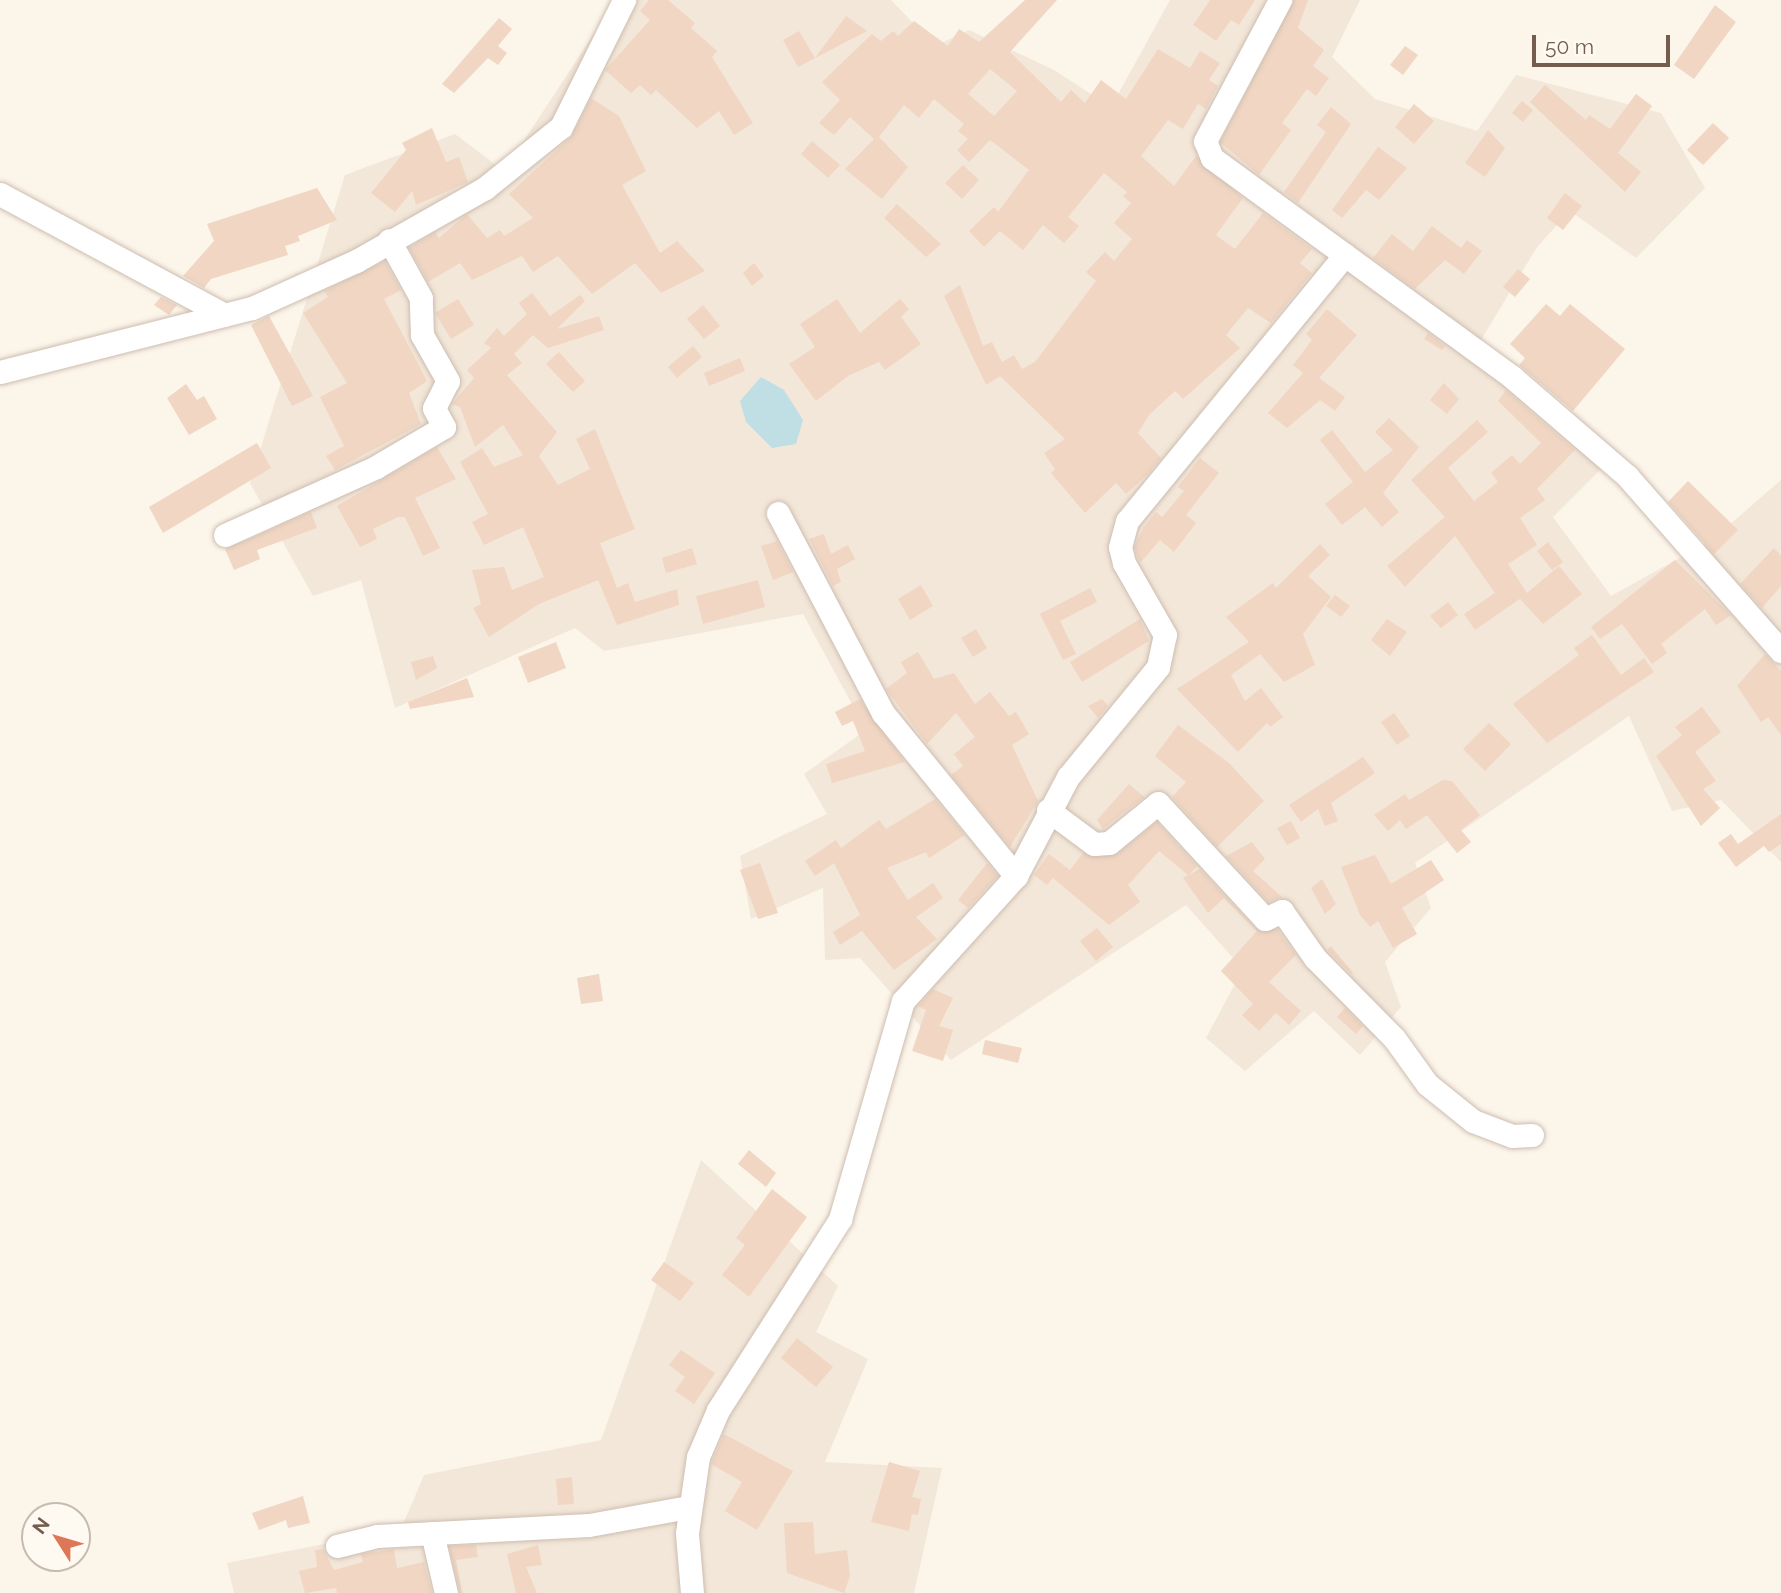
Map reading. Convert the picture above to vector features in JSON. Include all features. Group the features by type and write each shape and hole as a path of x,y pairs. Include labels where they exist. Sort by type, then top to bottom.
{"street":[{"path":"0,372 225,315 356,261 485,188 561,127 624,0"},
{"path":"1280,0 1205,141 1212,158 1512,377 1627,476 1781,651"},
{"path":"0,194 225,315"},
{"path":"225,535 376,467 444,426 434,408 448,381 422,335 421,298 389,240"},
{"path":"692,1593 688,1507 698,1457 718,1410 840,1219 903,1001 1016,876 1048,810 1158,667 1165,635 1125,563 1120,547 1127,521 1345,255"},
{"path":"778,513 883,713 1016,876"},
{"path":"1048,810 1094,845 1109,843 1158,803 1265,919 1282,911 1315,958 1394,1038 1427,1084 1472,1121 1512,1136 1532,1135"},
{"path":"337,1546 432,1533 589,1525 688,1507"},
{"path":"432,1533 446,1593"}],"shaded area":[{"path":"616,0 891,0 935,46 969,30 1054,70 1111,107 1170,0 1360,0 1332,57 1375,99 1477,131 1516,75 1661,113 1705,188 1636,258 1570,211 1537,247 1472,355 1603,467 1553,517 1611,596 1712,540 1781,480 1781,862 1721,800 1672,811 1629,716 1415,863 1431,908 1385,962 1401,1007 1360,1055 1314,1011 1245,1071 1206,1038 1243,969 1186,905 951,1060 860,958 825,960 823,888 751,919 740,856 827,814 804,774 866,730 803,614 604,651 575,628 395,708 361,580 313,596 250,483 345,175 455,134 504,171"},
{"path":"701,1160 838,1286 816,1332 868,1359 825,1462 942,1468 914,1593 234,1593 227,1563 401,1529 424,1475 601,1440"}],"water":[{"path":"761,377 784,390 803,420 796,444 772,448 746,422 740,401"}],"building":[{"path":"649,0 668,0 695,23 691,28 717,51 712,57 753,123 734,135 719,111 697,128 656,90 651,95 640,85 631,93 605,70 650,20 640,11"},
{"path":"1025,0 1057,0 1010,52 1061,102 1071,90 1085,103 1101,80 1126,99 1158,49 1190,68 1200,51 1220,63 1209,80 1218,86 1206,109 1198,104 1183,129 1168,120 1141,156 1174,186 1196,156 1243,198 1216,235 1235,249 1263,213 1312,249 1300,263 1312,273 1271,323 1248,308 1226,335 1240,348 1183,399 1175,391 1149,415 1138,433 1161,458 1147,475 1126,494 1116,483 1085,513 1051,473 1055,469 1044,453 1065,439 1000,376 986,385 944,296 960,285 983,346 992,342 1002,362 1014,355 1022,369 1035,362 1096,281 1086,272 1105,252 1114,261 1132,239 1114,223 1131,203 1123,196 1127,192 1104,173 1068,217 1079,226 1064,243 1043,225 1023,250 1000,231 984,247 969,231 994,207 998,212 1029,170 990,140 969,162 957,150 968,139 958,131 964,124 934,99 919,118 904,105 879,137 908,167 882,199 845,169 874,139 850,117 834,135 819,123 840,100 822,82 872,34 881,41 893,31 898,36 914,21 948,46 959,29 979,42","holes":["990,69 1017,91 994,116 968,94"]},
{"path":"1210,0 1255,0 1239,25 1231,20 1216,41 1193,25"},
{"path":"1294,0 1308,0 1298,28 1324,50 1313,66 1329,78 1316,96 1307,89 1282,123 1291,130 1259,175 1220,142"},
{"path":"1715,5 1736,22 1694,79 1674,65"},
{"path":"846,16 867,31 815,58"},
{"path":"499,18 512,29 498,46 507,53 498,65 488,58 454,93 442,84"},
{"path":"799,31 815,58 798,67 783,40"},
{"path":"1405,46 1418,55 1403,75 1390,65"},
{"path":"1545,85 1586,120 1589,115 1610,129 1636,94 1652,106 1618,153 1641,172 1625,192 1530,102"},
{"path":"591,98 619,116 646,171 622,185 660,253 677,241 705,271 661,293 635,263 592,294 558,256 533,272 522,256 472,280 460,263 428,282 409,248 435,232 439,238 467,214 487,238 500,230 504,236 533,218 509,194 570,138"},
{"path":"1522,101 1533,110 1523,122 1512,113"},
{"path":"1414,104 1434,121 1414,144 1395,127"},
{"path":"1331,107 1351,124 1298,203 1284,192 1326,132 1317,125"},
{"path":"1713,123 1729,138 1703,165 1687,150"},
{"path":"432,128 446,162 459,157 468,182 416,205 412,191 395,212 371,193 406,150 402,143"},
{"path":"1488,130 1505,148 1485,177 1465,163"},
{"path":"812,141 840,165 828,178 801,154"},
{"path":"1378,147 1407,168 1379,200 1366,190 1342,218 1332,210"},
{"path":"963,165 979,180 962,199 945,183"},
{"path":"317,188 337,220 298,236 300,241 285,246 288,255 211,279 204,288 183,276 214,241 207,224"},
{"path":"1565,193 1582,206 1563,230 1547,218"},
{"path":"897,204 941,244 926,257 884,218"},
{"path":"1432,226 1461,248 1467,240 1482,251 1464,274 1445,260 1415,289 1373,258 1392,234 1413,251"},
{"path":"385,261 401,290 384,299 427,381 409,393 421,424 335,470 326,456 344,446 320,397 347,383 303,313 328,297 324,291"},
{"path":"754,263 764,276 752,286 743,273"},
{"path":"1518,269 1530,279 1515,297 1503,287"},
{"path":"532,293 550,316 580,295 585,301 557,329 599,316 604,330 548,348 533,335 514,354 522,363 507,375 557,432 539,456 558,485 590,469 576,439 595,429 635,529 600,543 617,588 628,583 635,602 677,589 679,605 617,625 598,580 539,604 489,637 473,608 481,604 472,570 504,567 512,590 544,577 523,527 484,545 472,522 488,514 460,462 482,448 494,467 523,455 503,425 475,447 460,407 452,404 474,378 467,370 491,348 484,343 497,328 504,336 527,314 519,303"},
{"path":"161,297 177,305 169,315 154,305"},
{"path":"458,299 474,325 451,339 435,313"},
{"path":"837,299 860,333 900,299 909,309 901,317 921,344 885,370 879,362 848,376 816,401 789,364 815,347 800,324"},
{"path":"1546,304 1560,316 1570,304 1625,349 1573,411 1519,365 1525,358 1510,344"},
{"path":"703,305 720,326 704,339 687,319"},
{"path":"1327,309 1357,335 1319,378 1345,397 1335,411 1320,400 1287,428 1268,413 1303,373 1293,365 1312,340 1306,334"},
{"path":"269,316 313,396 292,406 251,325"},
{"path":"1428,333 1445,346 1442,350 1424,339"},
{"path":"693,346 702,357 677,378 668,367"},
{"path":"559,352 585,381 573,392 546,364"},
{"path":"740,358 745,371 709,386 704,373"},
{"path":"1444,383 1459,399 1447,414 1430,400"},
{"path":"186,384 197,400 204,396 217,419 189,435 167,398"},
{"path":"1506,390 1575,450 1537,489 1545,500 1520,518 1537,545 1508,564 1527,593 1559,566 1582,594 1543,624 1520,599 1524,596 1475,630 1464,614 1495,593 1455,536 1405,587 1387,566 1445,517 1411,480 1477,420 1488,432 1448,468 1474,501 1498,482 1491,473 1512,455 1520,464 1541,443 1498,401"},
{"path":"1389,418 1419,447 1383,493 1399,512 1382,527 1365,507 1342,525 1325,504 1353,482 1320,440 1332,430 1365,472 1393,450 1375,432"},
{"path":"257,443 271,468 163,533 149,507"},
{"path":"437,447 456,479 415,498 440,548 423,556 405,517 398,517 373,529 377,539 360,547 337,506"},
{"path":"1200,458 1219,473 1186,515 1196,523 1174,552 1160,540 1140,563 1134,547 1144,527 1156,512 1162,517 1184,491 1178,487"},
{"path":"1688,481 1738,530 1714,554 1668,502"},
{"path":"311,512 317,528 257,550 260,559 234,570 225,549"},
{"path":"824,534 831,554 848,545 855,559 837,569 841,582 833,586 809,539"},
{"path":"777,541 793,572 773,580 761,546"},
{"path":"1548,542 1563,562 1552,570 1537,551"},
{"path":"1320,544 1330,555 1308,576 1331,597 1303,634 1315,665 1284,682 1260,654 1231,675 1245,701 1261,688 1283,717 1270,727 1267,723 1238,752 1177,689 1249,642 1226,617 1273,583 1276,588"},
{"path":"692,548 697,564 666,573 662,558"},
{"path":"1774,548 1781,556 1781,586 1762,608 1740,584"},
{"path":"1675,560 1731,615 1716,625 1705,609 1661,644 1667,653 1652,664 1622,624 1600,639 1591,627"},
{"path":"758,580 765,607 703,624 696,596"},
{"path":"921,585 933,606 910,620 898,599"},
{"path":"1090,588 1097,602 1060,621 1076,654 1063,660 1040,614"},
{"path":"1335,595 1350,606 1341,617 1326,606"},
{"path":"1448,602 1458,615 1441,628 1430,616"},
{"path":"1140,619 1149,641 1082,682 1070,662"},
{"path":"1387,619 1407,632 1390,656 1371,640"},
{"path":"976,629 987,648 973,657 961,638"},
{"path":"1592,635 1621,675 1644,658 1654,672 1547,743 1513,704 1579,655 1574,648"},
{"path":"556,642 566,668 528,683 518,657"},
{"path":"918,652 934,679 954,673 975,704 990,692 1009,716 1016,712 1029,734 1012,745 1038,801 1010,847 951,775 963,766 954,754 975,737 956,713 927,744 886,689 907,673 901,662"},
{"path":"1765,654 1781,671 1781,735 1768,717 1761,722 1737,686"},
{"path":"433,656 437,668 416,680 411,662"},
{"path":"467,678 474,697 410,709 408,702"},
{"path":"860,699 905,762 832,783 826,764 865,751 853,721 842,726 835,712"},
{"path":"1102,699 1108,706 1098,718 1088,706"},
{"path":"1702,707 1721,732 1695,752 1716,781 1703,789 1720,808 1701,826 1656,756 1682,735 1675,727"},
{"path":"1394,713 1410,736 1397,745 1381,722"},
{"path":"1489,723 1511,744 1485,771 1463,749"},
{"path":"1178,725 1229,763 1264,801 1217,847 1172,797 1186,782 1155,756"},
{"path":"1363,757 1375,773 1331,803 1338,821 1325,826 1318,809 1301,822 1289,805"},
{"path":"1443,780 1452,781 1480,815 1461,830 1471,842 1457,853 1427,815 1406,829 1400,820 1388,831 1374,815 1405,794 1409,800"},
{"path":"1129,784 1144,797 1103,829 1097,820"},
{"path":"935,799 965,835 929,858 926,852 887,868 908,900 933,883 943,898 916,917 937,939 894,970 862,931 840,945 833,932 860,915 834,863 815,876 805,861 836,840 841,848 879,820 886,829"},
{"path":"1781,814 1781,844 1769,852 1764,846 1736,867 1718,843 1731,834 1738,844"},
{"path":"1291,821 1300,838 1287,845 1277,828"},
{"path":"1157,822 1197,866 1189,875 1200,869 1255,928 1277,929 1296,955 1269,982 1301,1011 1289,1025 1276,1013 1259,1031 1242,1015 1253,1004 1221,971 1257,931 1224,898 1208,913 1183,878 1188,875 1159,851 1128,885 1140,902 1109,925 1053,878 1047,885 1034,875 1049,854 1070,870 1083,853 1117,854"},
{"path":"1252,842 1265,859 1253,871 1282,897 1268,902 1226,856"},
{"path":"1375,855 1391,884 1431,860 1444,880 1402,908 1417,934 1393,948 1378,921 1370,927 1360,915 1341,867"},
{"path":"760,863 778,913 758,919 740,870"},
{"path":"987,863 998,876 968,908 958,900"},
{"path":"1322,879 1336,904 1325,914 1311,888"},
{"path":"1097,928 1113,947 1096,961 1080,941"},
{"path":"1331,946 1353,973 1327,950"},
{"path":"599,974 603,1001 581,1004 577,978"},
{"path":"933,989 953,998 939,1026 953,1030 943,1061 912,1051 926,1010 918,1006"},
{"path":"1345,1008 1363,1026 1356,1034 1337,1017"},
{"path":"985,1040 1022,1048 1018,1063 982,1054"},
{"path":"749,1150 776,1173 766,1187 738,1164"},
{"path":"772,1189 807,1217 749,1297 722,1275 745,1245 736,1238"},
{"path":"664,1262 694,1283 680,1301 651,1280"},
{"path":"797,1338 833,1367 816,1387 781,1358"},
{"path":"681,1350 715,1373 694,1404 675,1391 685,1377 669,1365"},
{"path":"724,1434 793,1471 757,1530 725,1511 742,1482 711,1464"},
{"path":"889,1462 920,1471 912,1497 921,1499 918,1515 912,1514 909,1531 871,1522"},
{"path":"572,1477 574,1504 558,1505 556,1479"},
{"path":"303,1496 310,1523 288,1528 286,1520 259,1530 252,1513"},
{"path":"813,1522 815,1554 847,1550 850,1576 844,1593 787,1573 784,1523"},
{"path":"476,1545 478,1557 456,1560 460,1593 449,1546"},
{"path":"538,1545 542,1565 526,1567 537,1593 516,1593 507,1554"},
{"path":"323,1549 334,1570 363,1562 361,1554 394,1549 397,1568 424,1562 432,1593 337,1593 336,1588 305,1593 299,1571 317,1567 315,1550"}]}
